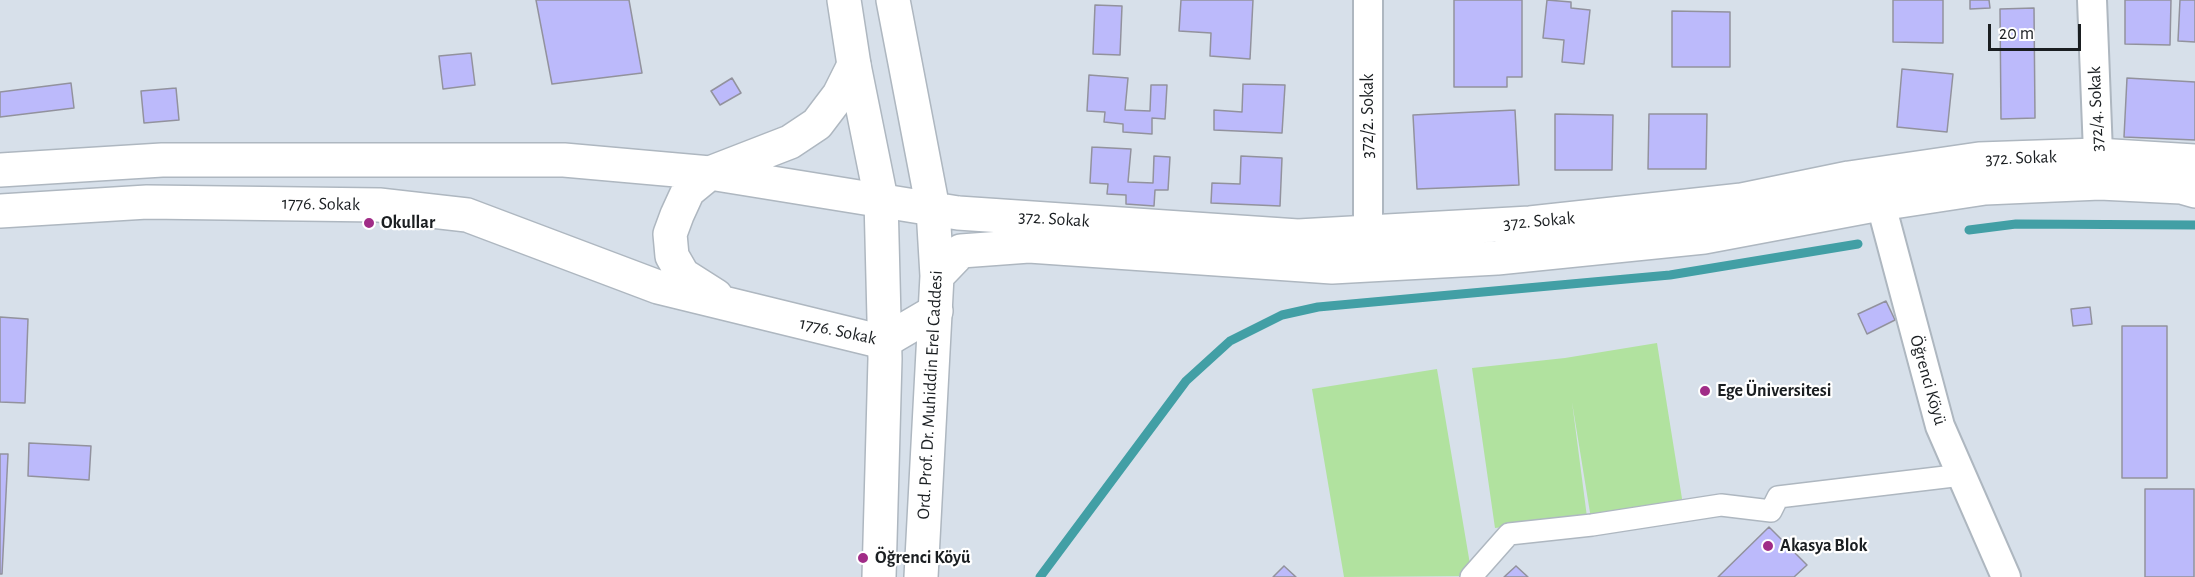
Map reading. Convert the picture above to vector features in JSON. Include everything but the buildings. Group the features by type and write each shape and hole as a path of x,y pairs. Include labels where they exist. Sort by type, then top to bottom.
{"main road":[{"path":"844,0 854,65 881,200 885,359 879,577"},
{"name":"Ord. Prof. Dr. Muhiddin Erel Caddesi","path":"893,0 946,211 937,276 921,577"},
{"name":"1776. Sokak","path":"733,307 683,275 672,256 670,234 688,190 710,173 790,142 817,124 839,95 854,65"},
{"name":"1776. Sokak","path":"0,170 162,160 553,160 710,173 881,200"},
{"name":"372. Sokak","path":"881,200 946,211 1298,236 1530,223 1742,200 1877,189 1985,188 2099,169 2195,160"},
{"name":"372. Sokak","path":"2099,169 2195,191"},
{"name":"372. Sokak","path":"961,251 1029,246 1332,267 1497,258 1704,237 1877,189"},
{"name":"1776. Sokak","path":"0,211 147,202 379,204 467,215 658,287 883,342 936,310"},
{"path":"937,276 961,251"}],"street":[{"name":"372/2. Sokak","path":"1368,0 1368,232"},
{"name":"372/4. Sokak","path":"2092,0 2099,169"},
{"name":"Öğrenci Köyü","path":"1877,189 1940,426 2006,577"},
{"path":"946,211 961,251"},
{"path":"1471,577 1509,534 1592,525 1720,505 1771,511 1778,497 1962,475"}],"green space":[{"path":"1657,343 1684,511 1592,525 1572,402 1587,517 1495,528 1472,368 1565,358"},
{"path":"1437,369 1472,576 1344,577 1312,389"}],"waterway":[{"path":"1969,230 2016,224 2195,225"},
{"path":"1040,577 1186,381 1230,341 1282,315 1318,307 1670,275 1858,244"}],"place":[{"name":"Okullar","path":"369,223"},
{"name":"Ege Üniversitesi","path":"1705,391"},
{"name":"Akasya Blok","path":"1768,546"},
{"name":"Öğrenci Köyü","path":"863,558"}]}
